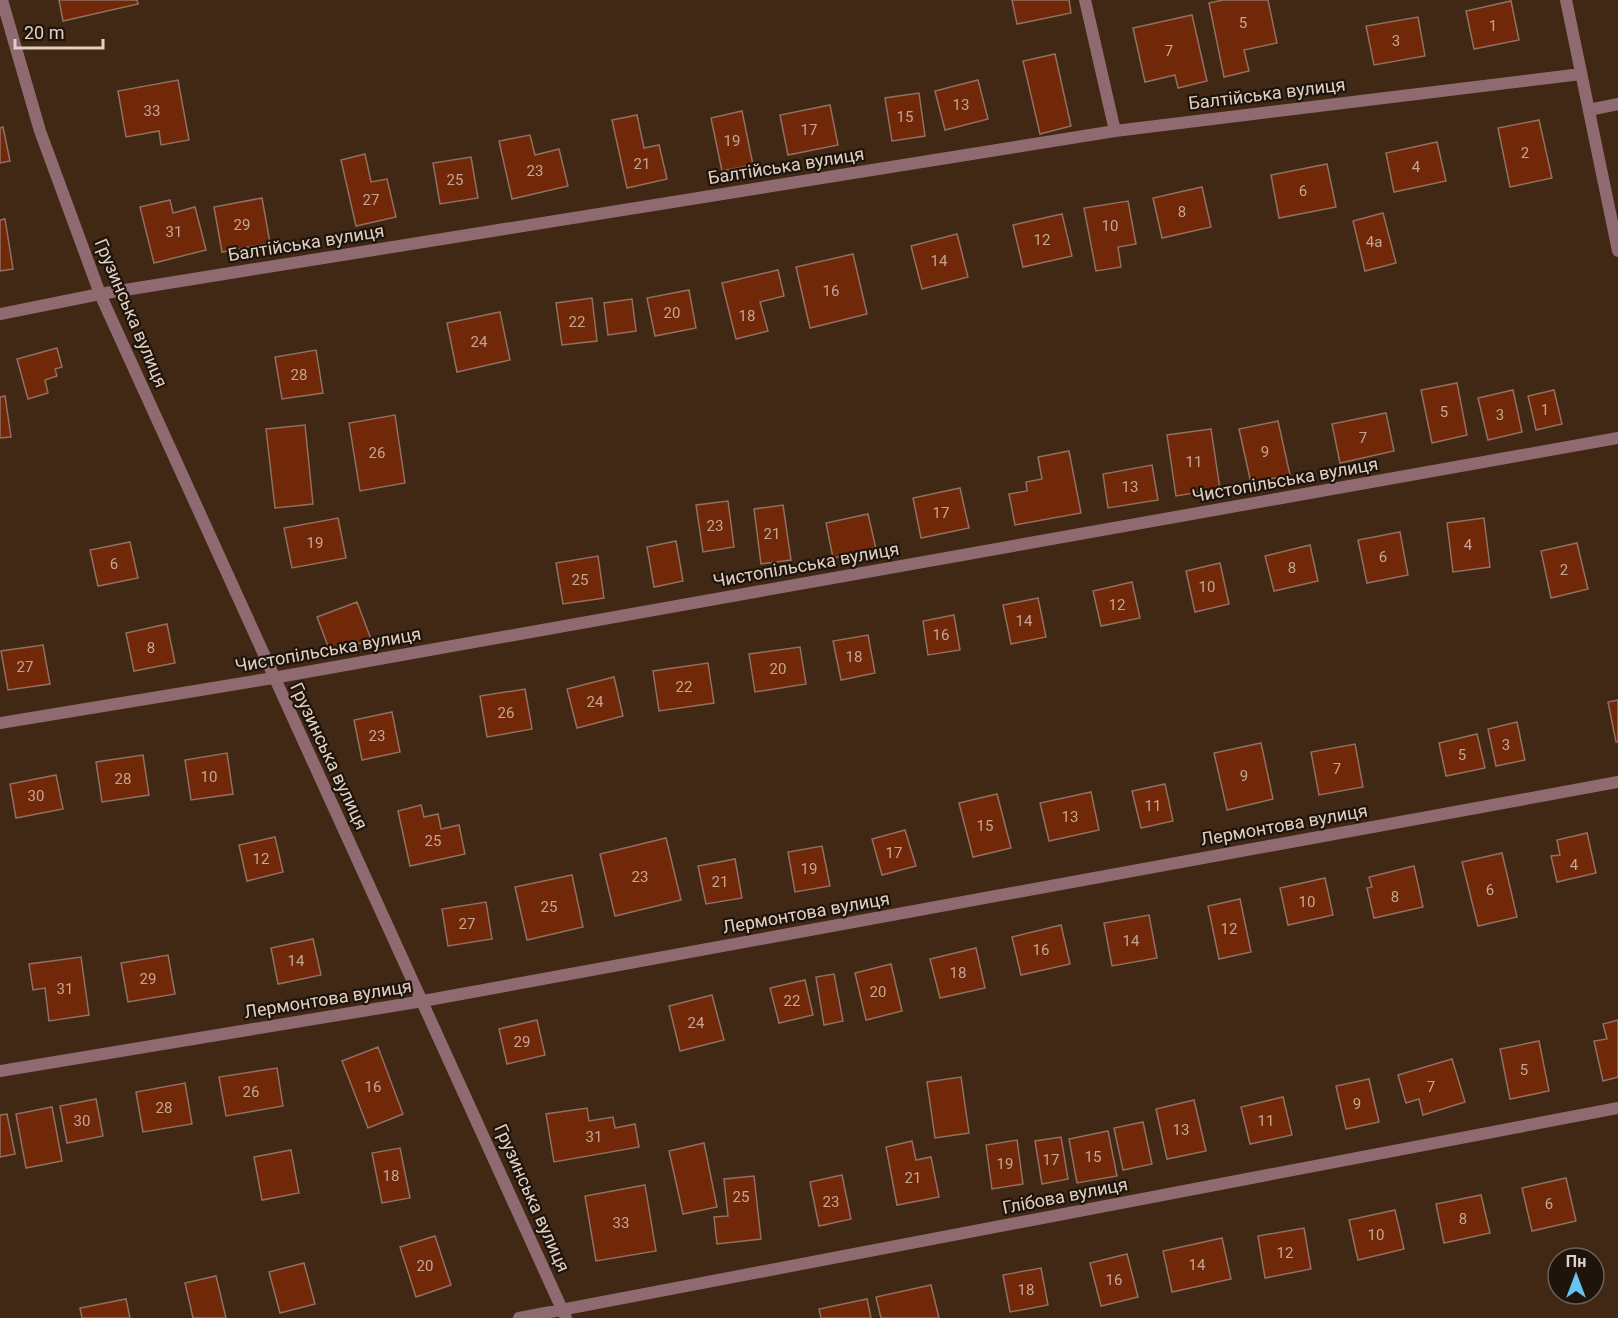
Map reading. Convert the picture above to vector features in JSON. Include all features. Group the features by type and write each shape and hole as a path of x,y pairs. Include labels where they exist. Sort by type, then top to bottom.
{"street":[{"name":"Грузинська вулиця","path":"2,0 40,131 100,294 273,678 565,1314"},
{"path":"1084,0 1115,131"},
{"path":"1566,0 1618,251"},
{"name":"Балтійська вулиця","path":"0,314 100,294 1115,131 1581,74"},
{"path":"1588,110 1618,104"},
{"name":"Чистопільська вулиця","path":"0,723 273,678 1618,438"},
{"name":"Лермонтова вулиця","path":"0,1071 423,1001 1618,782"},
{"name":"Глібова вулиця","path":"519,1318 565,1314 1618,1108"}],"building":[{"path":"59,0 137,0 138,4 63,21"},
{"path":"1012,0 1069,0 1071,13 1017,24"},
{"path":"1223,0 1268,0 1277,43 1244,50 1249,71 1224,77 1209,3"},
{"path":"1511,1 1519,40 1474,49 1466,11"},
{"path":"1192,15 1207,81 1178,88 1175,75 1145,82 1133,28"},
{"path":"1418,17 1425,56 1374,65 1366,26"},
{"path":"1055,54 1071,126 1040,134 1023,61"},
{"path":"178,80 189,140 161,145 159,131 126,137 118,91"},
{"path":"978,80 988,119 945,130 935,91"},
{"path":"919,93 925,136 892,141 885,98"},
{"path":"830,105 838,145 788,155 780,115"},
{"path":"742,111 753,165 722,171 711,118"},
{"path":"637,115 644,148 659,145 667,179 627,188 612,120"},
{"path":"1539,120 1552,178 1510,187 1498,128"},
{"path":"3,127 10,161 0,163 0,128"},
{"path":"530,135 535,155 559,149 568,186 512,199 499,141"},
{"path":"1437,142 1446,181 1394,192 1386,153"},
{"path":"365,154 371,182 387,179 396,217 356,226 341,160"},
{"path":"471,157 478,198 440,204 433,163"},
{"path":"1327,164 1336,207 1279,218 1271,175"},
{"path":"1202,187 1211,227 1162,238 1153,198"},
{"path":"262,198 270,243 222,252 214,207"},
{"path":"170,200 173,213 195,207 206,250 154,263 140,207"},
{"path":"1128,201 1136,244 1118,247 1121,267 1096,271 1084,208"},
{"path":"1383,213 1396,263 1365,271 1353,221"},
{"path":"1062,214 1072,256 1023,267 1013,225"},
{"path":"5,219 13,269 0,271 0,220"},
{"path":"957,234 968,277 922,289 911,246"},
{"path":"853,254 867,314 810,328 796,267"},
{"path":"778,270 784,296 760,302 768,331 736,339 722,283"},
{"path":"689,290 696,328 655,336 647,298"},
{"path":"592,298 597,341 562,345 556,303"},
{"path":"632,299 636,331 608,335 604,303"},
{"path":"500,312 510,360 457,372 447,323"},
{"path":"57,348 62,367 55,369 57,376 45,380 48,393 28,399 17,359"},
{"path":"316,350 323,393 282,399 275,357"},
{"path":"1457,383 1467,435 1432,443 1421,390"},
{"path":"1513,390 1522,432 1488,440 1478,398"},
{"path":"1554,390 1562,424 1536,430 1528,396"},
{"path":"5,396 11,437 0,438 0,397"},
{"path":"1386,413 1394,451 1340,463 1332,424"},
{"path":"395,415 405,483 360,491 349,423"},
{"path":"1278,421 1290,475 1251,483 1239,429"},
{"path":"305,425 313,504 275,508 266,429"},
{"path":"1211,429 1220,489 1176,496 1167,435"},
{"path":"1069,451 1081,513 1015,525 1009,494 1027,491 1026,482 1042,479 1038,457"},
{"path":"1152,465 1158,500 1108,508 1103,474"},
{"path":"960,488 969,528 921,538 913,498"},
{"path":"728,501 734,547 703,552 696,505"},
{"path":"783,505 791,560 761,564 754,509"},
{"path":"868,514 876,549 833,558 826,523"},
{"path":"338,518 346,558 292,568 284,528"},
{"path":"1484,518 1490,567 1453,572 1447,523"},
{"path":"1400,532 1408,575 1367,583 1358,540"},
{"path":"676,541 683,581 654,587 647,547"},
{"path":"130,542 138,578 98,586 90,550"},
{"path":"1577,543 1588,589 1551,598 1541,551"},
{"path":"1310,545 1318,581 1274,591 1265,556"},
{"path":"598,556 604,598 563,604 556,563"},
{"path":"1220,563 1229,604 1195,612 1186,571"},
{"path":"1132,582 1140,618 1101,626 1093,591"},
{"path":"1038,598 1046,637 1011,644 1003,605"},
{"path":"357,602 371,639 331,654 317,617"},
{"path":"954,615 960,650 928,655 923,621"},
{"path":"167,624 175,663 134,671 126,633"},
{"path":"868,635 875,673 841,680 833,641"},
{"path":"43,645 50,684 8,690 1,651"},
{"path":"800,647 806,684 755,692 749,654"},
{"path":"708,663 714,703 659,711 653,671"},
{"path":"614,677 623,716 577,728 567,689"},
{"path":"525,689 532,729 487,737 480,696"},
{"path":"1618,700 1618,742 1616,742 1608,702"},
{"path":"392,712 400,752 362,760 354,720"},
{"path":"1517,722 1525,760 1496,766 1488,729"},
{"path":"1477,734 1485,768 1446,776 1439,743"},
{"path":"1261,743 1273,799 1227,810 1214,753"},
{"path":"1355,744 1363,787 1319,795 1311,752"},
{"path":"227,753 233,794 191,800 185,760"},
{"path":"143,755 149,795 102,802 96,762"},
{"path":"56,775 63,809 16,818 10,784"},
{"path":"1165,784 1173,821 1141,828 1132,791"},
{"path":"1091,792 1099,830 1049,841 1040,803"},
{"path":"997,794 1011,848 973,857 959,803"},
{"path":"421,805 424,817 438,814 441,829 459,825 465,854 410,866 398,811"},
{"path":"905,830 916,866 882,875 872,839"},
{"path":"1587,833 1596,873 1557,882 1551,856 1560,855 1557,840"},
{"path":"275,837 283,872 247,881 239,845"},
{"path":"666,838 681,900 615,916 600,854"},
{"path":"822,846 830,886 795,892 788,852"},
{"path":"1502,853 1517,917 1478,926 1462,862"},
{"path":"735,859 742,898 706,904 698,866"},
{"path":"1414,866 1423,907 1374,918 1367,888 1372,887 1369,877"},
{"path":"572,875 583,927 527,940 515,887"},
{"path":"1325,878 1333,915 1288,925 1280,888"},
{"path":"1240,899 1251,952 1219,959 1208,906"},
{"path":"486,902 492,939 448,946 442,909"},
{"path":"1149,915 1157,958 1112,966 1104,923"},
{"path":"1061,925 1070,964 1021,975 1012,937"},
{"path":"313,939 321,975 278,984 271,948"},
{"path":"976,948 985,988 940,998 930,959"},
{"path":"168,955 175,994 128,1002 121,963"},
{"path":"81,957 89,1015 49,1021 45,988 33,990 29,964"},
{"path":"891,964 902,1011 866,1020 855,973"},
{"path":"834,974 843,1021 824,1025 816,977"},
{"path":"805,980 813,1015 779,1023 770,988"},
{"path":"712,995 724,1040 680,1051 669,1006"},
{"path":"537,1020 545,1055 507,1064 499,1029"},
{"path":"1618,1020 1618,1077 1603,1081 1594,1041 1607,1039 1603,1024"},
{"path":"1539,1041 1549,1091 1510,1099 1500,1049"},
{"path":"378,1047 403,1114 368,1128 342,1061"},
{"path":"1452,1059 1465,1102 1423,1115 1419,1099 1406,1103 1398,1075"},
{"path":"277,1068 283,1106 226,1116 219,1077"},
{"path":"961,1077 969,1133 935,1138 927,1082"},
{"path":"1369,1079 1379,1122 1346,1129 1336,1086"},
{"path":"185,1083 192,1124 143,1132 136,1092"},
{"path":"1283,1097 1292,1135 1250,1144 1241,1107"},
{"path":"96,1099 103,1136 67,1143 60,1106"},
{"path":"1194,1100 1206,1151 1167,1159 1156,1109"},
{"path":"52,1107 62,1161 26,1168 16,1114"},
{"path":"587,1108 589,1121 613,1117 615,1128 635,1124 639,1147 554,1162 546,1114"},
{"path":"7,1114 15,1154 0,1157 0,1115"},
{"path":"1143,1122 1152,1164 1123,1170 1114,1128"},
{"path":"1108,1131 1117,1176 1077,1183 1069,1139"},
{"path":"1061,1137 1068,1179 1042,1184 1035,1141"},
{"path":"1017,1140 1023,1184 992,1189 986,1145"},
{"path":"912,1141 916,1160 931,1157 939,1197 897,1205 886,1147"},
{"path":"704,1143 717,1207 683,1214 669,1151"},
{"path":"400,1148 410,1198 382,1203 372,1153"},
{"path":"291,1150 299,1193 262,1200 254,1157"},
{"path":"842,1175 851,1219 819,1226 810,1182"},
{"path":"754,1176 761,1239 717,1244 714,1217 728,1216 724,1179"},
{"path":"1566,1178 1576,1221 1532,1231 1522,1188"},
{"path":"645,1185 656,1251 596,1261 585,1196"},
{"path":"1481,1195 1490,1233 1444,1243 1436,1204"},
{"path":"1395,1210 1404,1249 1358,1260 1349,1220"},
{"path":"1304,1228 1311,1269 1265,1278 1258,1236"},
{"path":"435,1236 451,1285 416,1297 400,1247"},
{"path":"1222,1238 1231,1279 1172,1292 1163,1251"},
{"path":"1127,1254 1138,1297 1101,1306 1090,1263"},
{"path":"304,1263 315,1304 280,1313 269,1272"},
{"path":"1041,1268 1048,1305 1010,1312 1003,1275"},
{"path":"216,1276 226,1318 193,1318 185,1283"},
{"path":"931,1285 939,1318 881,1318 876,1297"},
{"path":"126,1299 130,1318 82,1318 80,1308"},
{"path":"867,1299 871,1318 821,1318 819,1309"}]}
